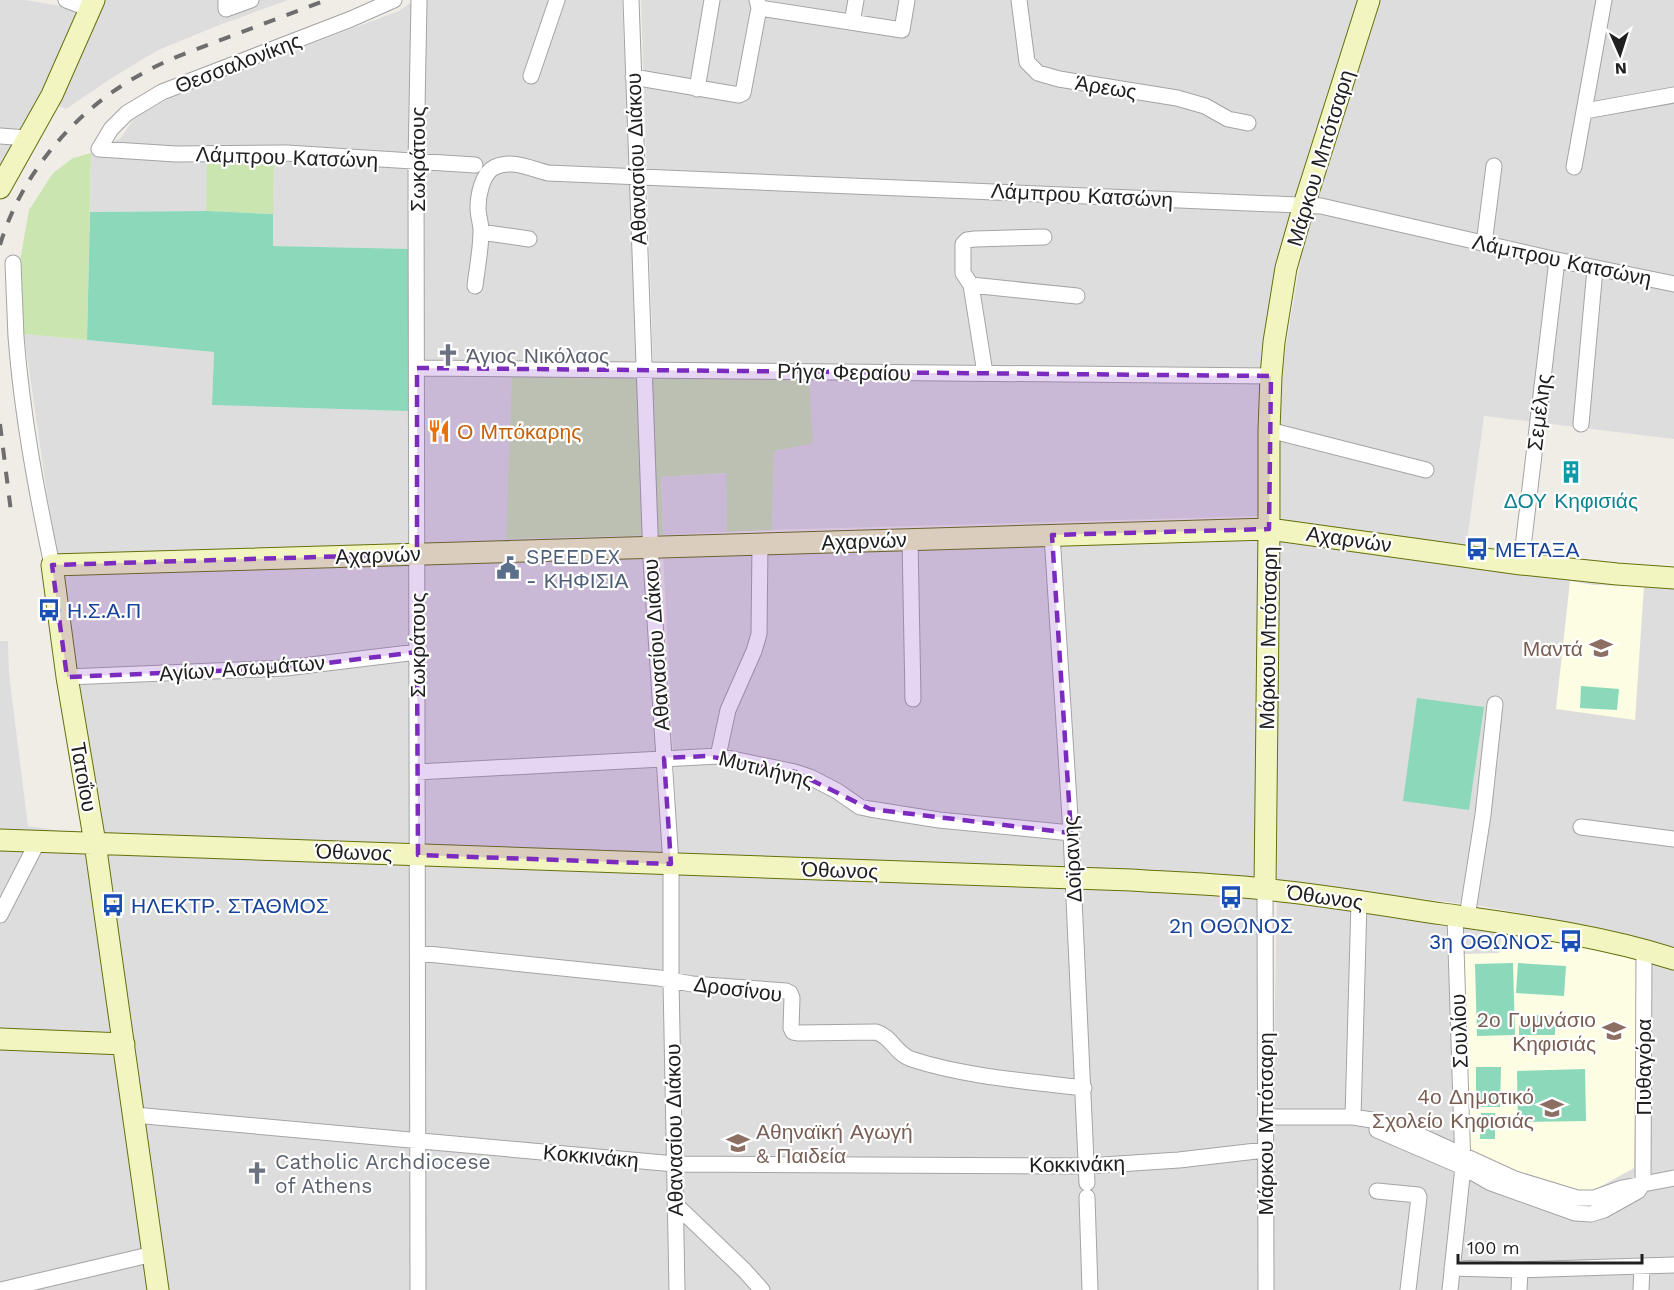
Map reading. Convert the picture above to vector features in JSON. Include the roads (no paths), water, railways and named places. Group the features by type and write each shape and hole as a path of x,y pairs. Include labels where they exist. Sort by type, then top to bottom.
{"street":[{"path":"0,188 52,95 92,5 66,0"},
{"path":"226,5 251,0"},
{"name":"Θεσσαλονίκης","path":"99,148 111,129 128,113 162,92 351,19 394,0"},
{"name":"Σωκράτους","path":"418,1290 417,163 419,0"},
{"path":"531,76 557,0"},
{"name":"Αθανασίου Διάκου","path":"631,0 650,547 671,864 677,1290"},
{"path":"697,89 712,0"},
{"path":"852,22 856,0"},
{"path":"633,77 739,95 743,93 758,4 804,7 852,22 902,30 907,0"},
{"name":"Άρεως","path":"1019,0 1027,62 1038,73 1059,79 1177,98 1205,106 1228,119 1248,123"},
{"name":"Μάρκου Μπότσαρη","path":"1266,1290 1265,889 1270,376 1286,268 1370,0"},
{"path":"1574,167 1604,0"},
{"path":"1585,111 1674,95"},
{"path":"0,136 28,138"},
{"name":"Λάμπρου Κατσώνη","path":"99,148 176,154 287,153 481,170 524,164 548,173 1321,206 1557,260 1674,284"},
{"path":"1485,244 1494,166"},
{"path":"475,286 481,232 478,208 481,170"},
{"path":"481,232 529,239"},
{"path":"985,373 971,285 963,273 963,244 968,240 1044,237"},
{"name":"Σεμέλης","path":"1521,564 1557,260"},
{"name":"Τατοΐου","path":"13,264 16,338 25,416 95,843 158,1290"},
{"path":"1581,424 1595,268"},
{"path":"971,285 1077,296"},
{"name":"Ρήγα Φεραίου","path":"417,368 1270,376"},
{"path":"1269,430 1426,470"},
{"name":"Αχαρνών","path":"51,565 1269,529 1521,564 1674,578"},
{"name":"Δοϊρανης","path":"1052,535 1074,878 1084,1088 1090,1290"},
{"path":"910,539 913,699"},
{"path":"718,756 728,710 759,634 760,544"},
{"name":"Αγίων Ασωμάτων","path":"67,677 285,668 417,652"},
{"name":"Σουλίου","path":"1450,1290 1463,1161 1461,917 1483,815 1495,704"},
{"name":"Μυτιλήνης","path":"417,772 718,756 810,777 837,791 860,807 939,820 1071,832"},
{"path":"1581,827 1674,839"},
{"name":"Όθωνος","path":"0,840 1074,878 1265,889 1572,934 1644,949 1674,959"},
{"path":"0,915 38,841"},
{"path":"1353,1117 1359,902"},
{"name":"Πυθαγόρα","path":"1643,1184 1644,949"},
{"name":"Δροσίνου","path":"418,952 671,981 786,991 792,998 791,1028 793,1032 876,1032 883,1034 907,1058 924,1063 983,1075 1084,1088"},
{"path":"0,1039 124,1044"},
{"name":"Κοκκινάκη","path":"134,1115 675,1164 1087,1166 1179,1160 1265,1150"},
{"path":"1265,1117 1353,1117 1378,1121 1421,1136 1463,1161 1578,1198 1594,1198 1622,1188 1674,1178"},
{"path":"1377,1191 1418,1195 1419,1197 1408,1290"},
{"path":"676,1205 762,1290"},
{"path":"1,1290 153,1254"},
{"path":"1452,1268 1520,1270 1674,1265"},
{"path":"1641,1290 1642,1267"},
{"path":"1520,1270 1520,1290"}],"railway":[{"path":"0,245 10,218 38,167 56,143 98,103 122,85 162,63 326,0"},
{"path":"0,424 11,512"}],"place":[{"name":"Άγιος Νικόλαος","path":"448,355"},
{"name":"Ο Μπόκαρης","path":"439,431"},
{"name":"ΔΟΥ Κηφισιάς","path":"1571,472"},
{"name":"ΜΕΤΑΞΑ","path":"1477,549"},
{"name":"SPEEDEX - ΚΗΦΙΣΙΑ","path":"508,568"},
{"name":"Η.Σ.Α.Π","path":"49,610"},
{"name":"Μαντά","path":"1601,648"},
{"name":"2η ΟΘΩΝΟΣ","path":"1231,897"},
{"name":"ΗΛΕΚΤΡ. ΣΤΑΘΜΟΣ","path":"113,905"},
{"name":"3η ΟΘΩΝΟΣ","path":"1571,941"},
{"name":"2ο Γυμνάσιο Κηφισιάς","path":"1614,1031"},
{"name":"4ο Δημοτικό Σχολείο Κηφισιάς","path":"1552,1108"},
{"name":"Αθηναϊκή Αγωγή & Παιδεία","path":"738,1143"},
{"name":"Catholic Archdiocese of Athens","path":"257,1173"}]}
